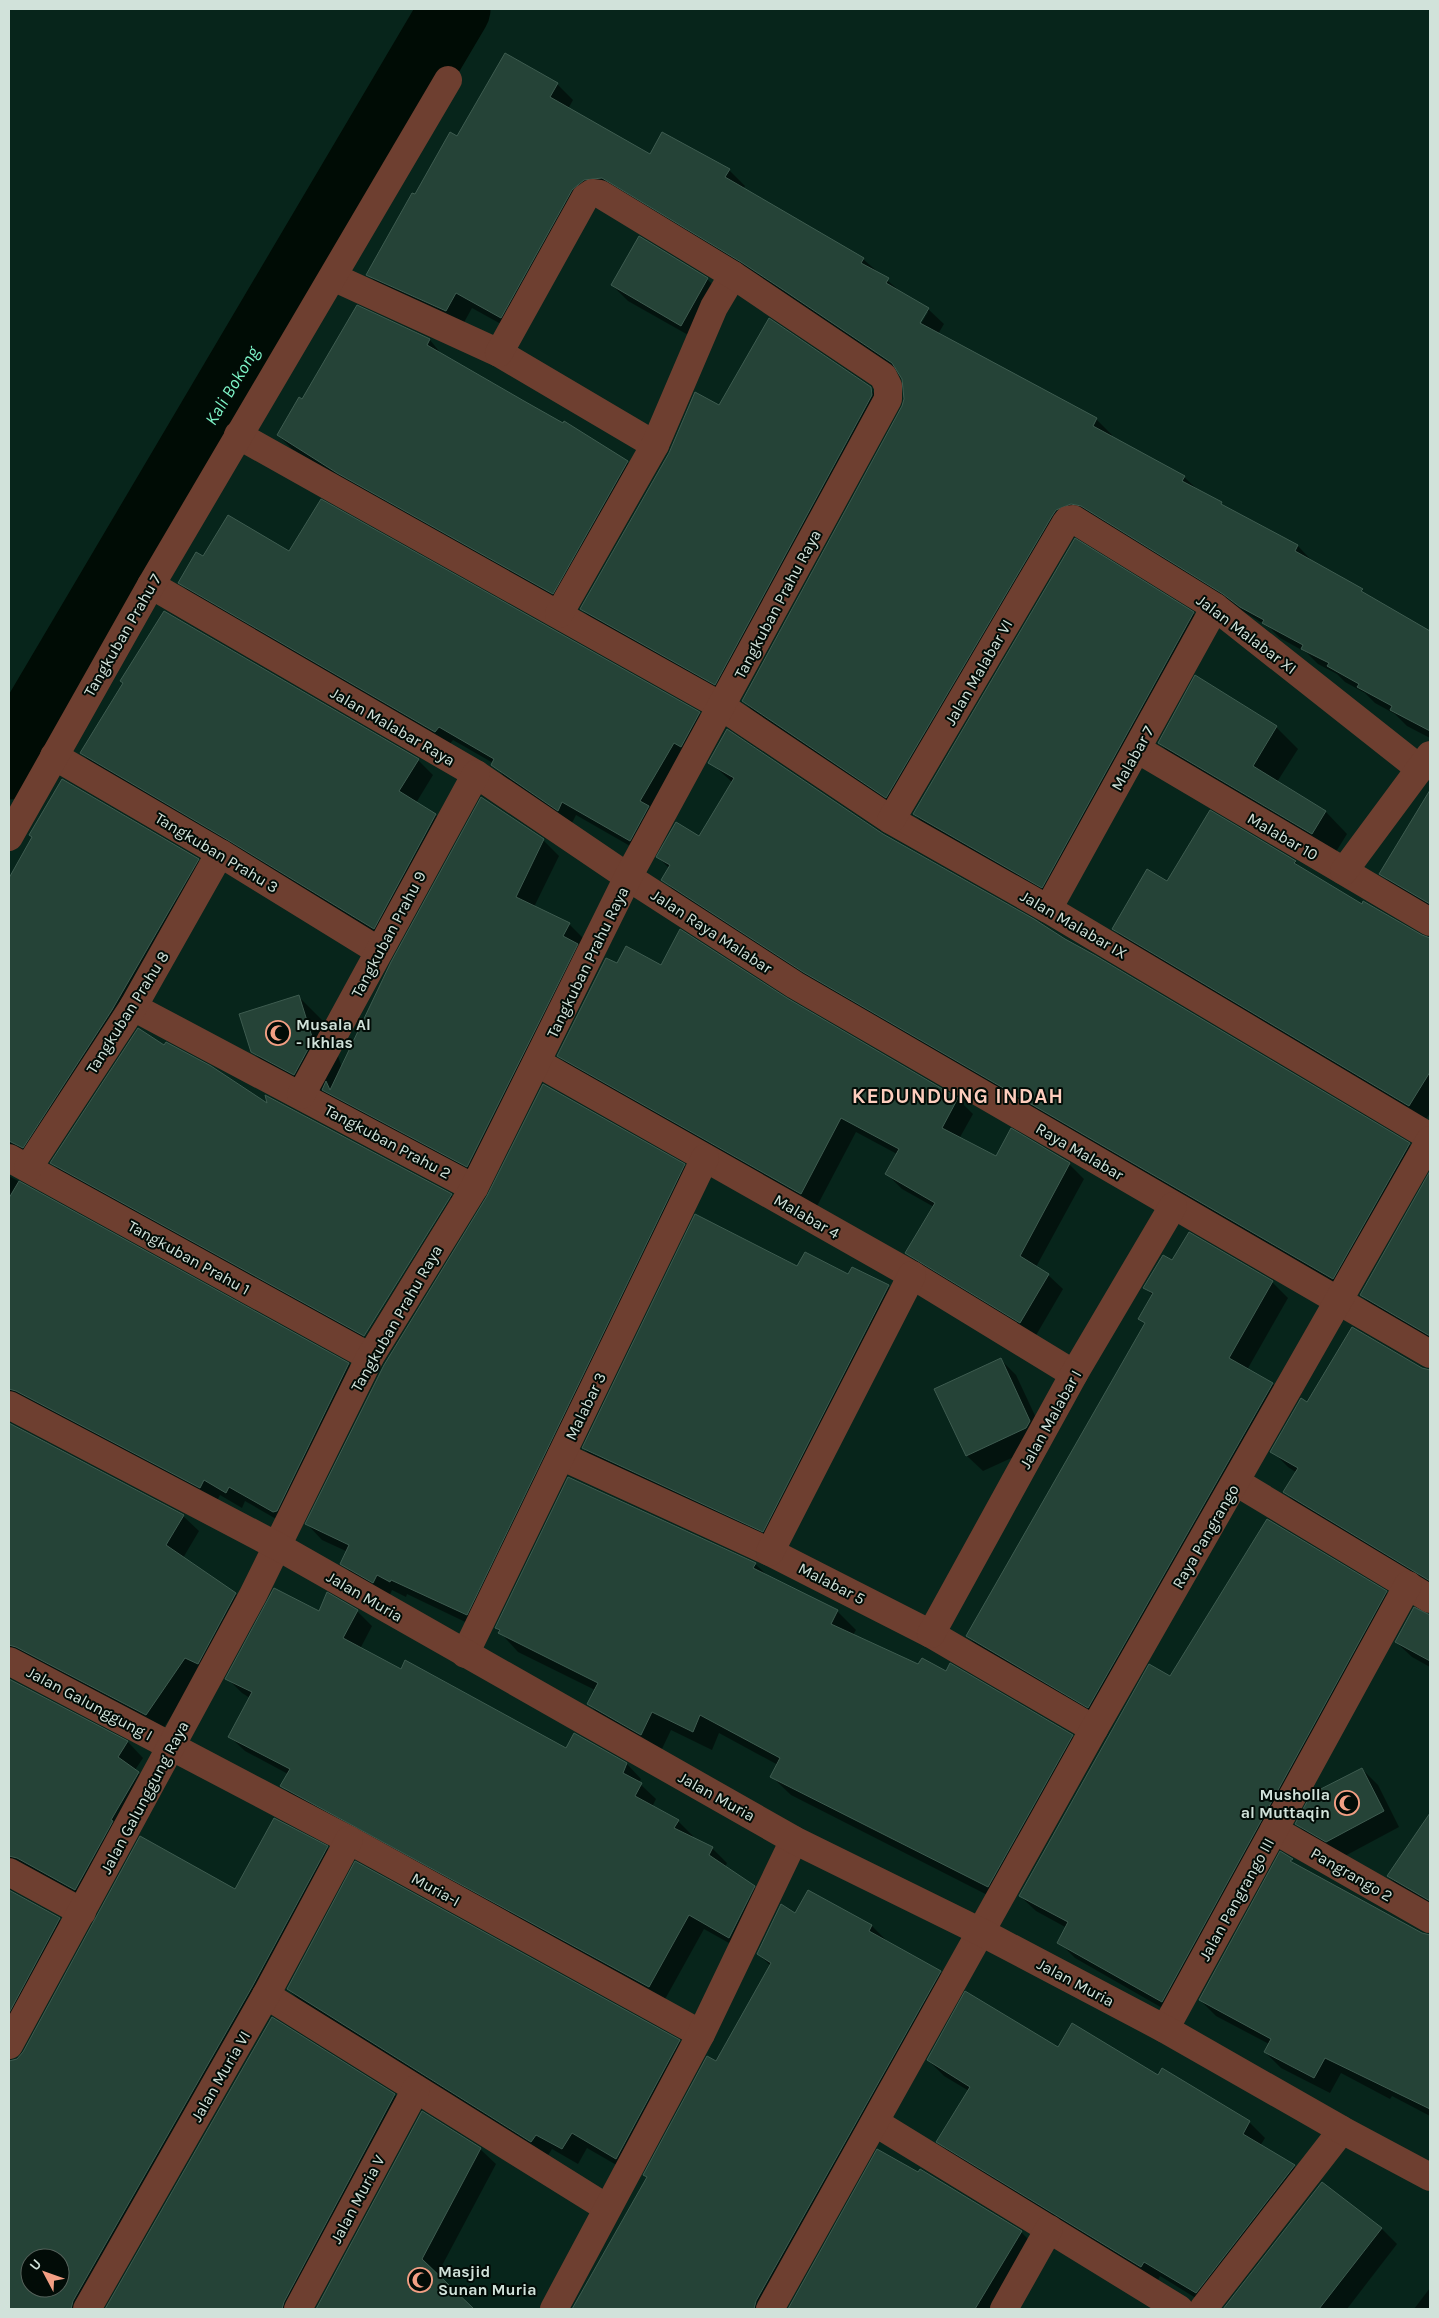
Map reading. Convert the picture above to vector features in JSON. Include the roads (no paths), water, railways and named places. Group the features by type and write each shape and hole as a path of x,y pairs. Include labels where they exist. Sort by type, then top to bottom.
{"street":[{"name":"Tangkuban Prahu 7","path":"9,837 150,585 448,80"},
{"path":"499,353 585,198 592,193 600,194 732,274 714,307 655,446 559,614"},
{"name":"Tangkuban Prahu Raya","path":"277,1546 370,1357 474,1188 628,877 888,399 888,386 883,376 732,274"},
{"path":"333,277 499,353 655,446"},
{"name":"Jalan Malabar IX","path":"238,434 721,706 891,820 1048,909 1430,1138"},
{"name":"Jalan Malabar XI","path":"1064,524 1068,520 1078,521 1215,607 1425,762"},
{"name":"Jalan Malabar VI","path":"891,820 1064,524"},
{"name":"Jalan Malabar Raya","path":"150,585 476,774 628,877"},
{"name":"Malabar 7","path":"1048,909 1215,607"},
{"name":"Malabar 10","path":"1136,749 1430,922"},
{"name":"Tangkuban Prahu 3","path":"54,756 220,853 379,951"},
{"path":"1344,871 1425,762"},
{"name":"Tangkuban Prahu 9","path":"301,1095 476,774"},
{"name":"Tangkuban Prahu 8","path":"18,1163 133,1007 220,853"},
{"name":"Jalan Raya Malabar","path":"628,877 796,985"},
{"name":"Raya Malabar","path":"796,985 1430,1354"},
{"name":"Tangkuban Prahu 2","path":"133,1007 474,1188"},
{"name":"Malabar 4","path":"538,1062 912,1276 1074,1374"},
{"name":"Raya Pangrango","path":"770,2309 1094,1729 1430,1138"},
{"name":"Malabar 3","path":"465,1654 705,1158"},
{"name":"Tangkuban Prahu 1","path":"18,1163 370,1357"},
{"name":"Jalan Malabar I","path":"930,1634 1074,1374 1173,1206"},
{"path":"770,1552 912,1276"},
{"name":"Jalan Muria","path":"9,1406 277,1546 794,1840 981,1932 1165,2029 1342,2130 1430,2177"},
{"name":"Malabar 5","path":"561,1456 770,1552 930,1634 1094,1729"},
{"path":"1236,1482 1419,1592"},
{"name":"Jalan Galunggung Raya","path":"9,2045 253,1595 277,1546"},
{"name":"Jalan Pangrango III","path":"1165,2029 1274,1830 1419,1592"},
{"name":"Jalan Galunggung I","path":"9,1660 171,1745"},
{"name":"Muria-I","path":"171,1745 349,1840 700,2034"},
{"name":"Pangrango 2","path":"1274,1830 1430,1919"},
{"name":"Jalan Muria VI","path":"88,2309 266,1995 349,1840"},
{"path":"554,2309 700,2034 794,1840"},
{"path":"9,1872 82,1912"},
{"path":"266,1995 607,2208"},
{"name":"Jalan Muria V","path":"298,2309 416,2089"},
{"path":"876,2122 1179,2309"},
{"path":"1203,2309 1342,2130"},
{"path":"1004,2309 1049,2229"}],"waterway":[{"name":"Kali Bokong","path":"9,764 455,9"}],"place":[{"name":"Musala Al - Ikhlas","path":"278,1033"},
{"name":"Musholla al Muttaqin","path":"1347,1803"},
{"name":"Masjid Sunan Muria","path":"420,2280"}],"district":[{"name":"KEDUNDUNG INDAH","path":"958,1096"}]}
